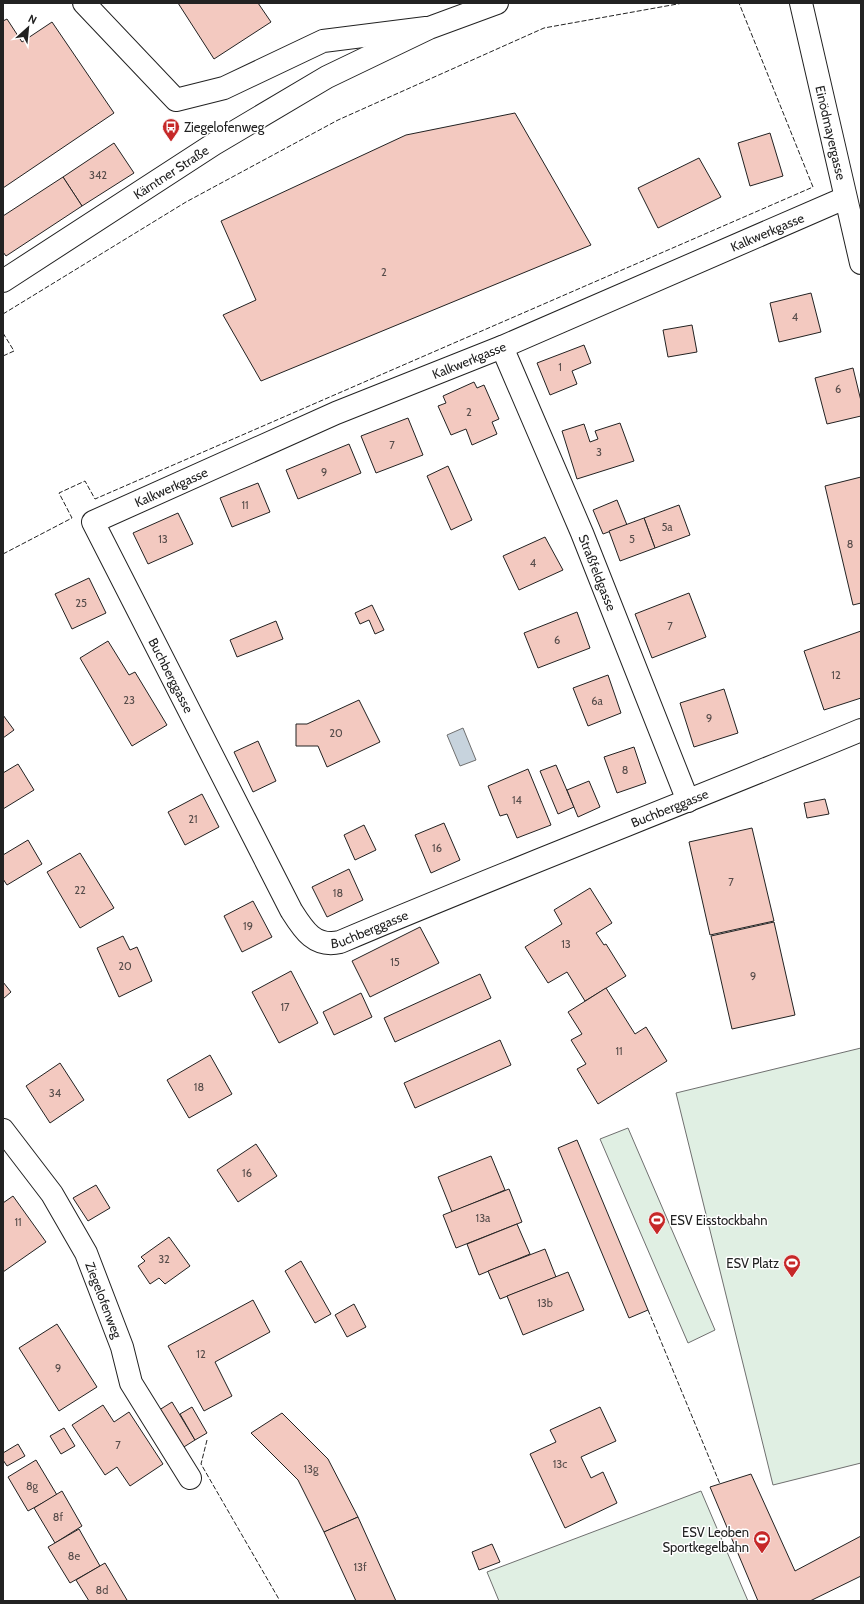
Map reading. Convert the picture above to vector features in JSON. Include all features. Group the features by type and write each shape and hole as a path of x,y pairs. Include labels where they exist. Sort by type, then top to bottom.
{"street":[{"path":"84,3 176,100 224,88 323,41 429,28"},
{"name":"Kärntner Straße","path":"3,281 214,144 314,85 429,28 497,3"},
{"name":"Einödmayergasse","path":"801,3 861,263"},
{"name":"Kalkwerkgasse","path":"93,522 336,413 502,347 845,198"},
{"name":"Straßfeldgasse","path":"502,347 582,534 688,801"},
{"name":"Buchberggasse","path":"93,522 291,910 301,927 312,938 325,944 340,942 479,883 688,801 861,730"},
{"name":"Ziegelofenweg","path":"3,1130 52,1194 86,1253 122,1347 131,1383 190,1478"}],"green space":[{"name":"ESV Platz","path":"861,1048 861,1463 773,1485 676,1093"},
{"name":"ESV Eisstockbahn","path":"628,1128 715,1330 688,1343 600,1139"},
{"path":"701,1491 748,1601 499,1601 487,1572"}],"shaded area":[{"path":"463,728 476,760 460,766 447,735"}],"building":[{"path":"178,3 258,3 271,22 214,59"},
{"path":"7,19 22,42 52,22 114,113 3,188 3,21"},
{"path":"515,113 591,245 261,381 223,315 256,300 221,221 406,135"},
{"path":"770,133 783,176 750,186 738,143"},
{"path":"114,143 134,173 82,206 63,177"},
{"path":"699,158 721,197 658,228 638,188"},
{"path":"63,177 82,206 6,256 3,252 3,216"},
{"path":"811,293 821,332 779,342 770,303"},
{"path":"692,325 697,352 668,357 663,330"},
{"path":"584,345 591,363 572,371 577,384 550,395 537,363"},
{"path":"853,368 861,401 861,416 827,424 815,378"},
{"path":"474,382 477,388 484,385 499,419 492,422 497,434 472,445 466,429 451,435 438,406 446,403 443,396"},
{"path":"408,418 423,455 376,473 361,436"},
{"path":"620,423 634,461 577,479 562,431 584,424 590,442 598,439 595,431"},
{"path":"349,444 361,473 298,499 286,470"},
{"path":"448,466 472,520 451,530 427,476"},
{"path":"861,477 861,603 853,605 825,486"},
{"path":"258,483 270,512 232,527 220,498"},
{"path":"617,500 627,525 603,534 593,510"},
{"path":"679,505 690,535 655,548 644,518"},
{"path":"178,513 193,544 148,564 133,533"},
{"path":"644,518 655,548 620,561 609,531"},
{"path":"545,537 563,570 519,590 503,556"},
{"path":"89,578 106,613 72,629 55,594"},
{"path":"689,593 706,637 652,658 635,614"},
{"path":"372,605 384,630 375,634 369,620 360,624 355,613"},
{"path":"577,612 590,648 538,668 524,633"},
{"path":"276,621 283,639 237,657 230,640"},
{"path":"861,631 861,698 824,710 804,651"},
{"path":"108,641 129,675 135,672 167,725 132,746 80,658"},
{"path":"608,675 621,713 588,726 573,688"},
{"path":"724,689 738,733 694,747 680,703"},
{"path":"359,700 380,742 327,767 318,746 296,746 296,724 307,724"},
{"path":"3,715 14,730 3,738"},
{"path":"258,741 276,781 253,792 234,752"},
{"path":"634,747 646,783 617,793 604,757"},
{"path":"18,764 34,790 3,809 3,773"},
{"path":"556,765 574,807 558,814 540,771"},
{"path":"528,769 551,825 517,838 507,814 500,816 488,786"},
{"path":"589,781 600,807 578,817 567,790"},
{"path":"202,794 219,827 185,845 168,812"},
{"path":"825,799 829,814 807,818 804,803"},
{"path":"444,823 460,860 431,873 415,835"},
{"path":"364,825 376,850 355,860 344,835"},
{"path":"752,828 774,921 710,935 689,842"},
{"path":"28,840 42,864 7,885 3,879 3,855"},
{"path":"80,853 114,908 80,928 47,872"},
{"path":"349,869 363,900 327,917 312,887"},
{"path":"590,888 612,923 596,933 604,945 606,944 626,976 585,1001 567,972 548,983 525,947 562,924 554,910"},
{"path":"253,901 272,937 242,952 224,916"},
{"path":"774,922 795,1015 732,1029 711,936"},
{"path":"420,927 439,963 370,997 352,961"},
{"path":"123,936 130,950 137,947 152,981 119,997 97,948"},
{"path":"291,971 318,1023 279,1043 252,992"},
{"path":"480,974 491,998 395,1042 384,1018"},
{"path":"3,982 11,992 3,999"},
{"path":"606,988 635,1034 646,1027 667,1061 598,1104 577,1069 586,1064 571,1040 582,1034 568,1012"},
{"path":"361,993 372,1017 334,1035 323,1012"},
{"path":"500,1040 511,1065 415,1108 404,1083"},
{"path":"210,1055 232,1094 189,1118 167,1080"},
{"path":"60,1063 84,1100 50,1123 26,1086"},
{"path":"577,1140 648,1310 629,1318 558,1148"},
{"path":"256,1144 277,1176 238,1202 217,1170"},
{"path":"491,1156 505,1190 452,1212 438,1177"},
{"path":"96,1185 110,1208 88,1221 73,1198"},
{"path":"509,1189 522,1222 456,1248 443,1215"},
{"path":"13,1196 46,1242 3,1272 3,1203"},
{"path":"517,1224 530,1254 479,1275 467,1244"},
{"path":"169,1237 190,1266 165,1284 159,1278 150,1284 138,1266 145,1261 141,1257"},
{"path":"545,1249 556,1277 500,1299 488,1271"},
{"path":"301,1261 331,1314 315,1323 285,1271"},
{"path":"568,1272 584,1310 523,1335 507,1296"},
{"path":"253,1300 270,1332 215,1362 232,1396 204,1411 168,1346"},
{"path":"354,1304 366,1327 347,1337 335,1315"},
{"path":"57,1324 97,1387 59,1411 19,1348"},
{"path":"172,1402 195,1440 179,1450 156,1412"},
{"path":"103,1405 114,1422 129,1412 163,1464 130,1486 117,1467 105,1475 72,1425"},
{"path":"192,1407 207,1433 195,1440 180,1414"},
{"path":"600,1407 616,1441 581,1457 591,1478 603,1472 617,1503 565,1528 530,1454 556,1442 550,1430"},
{"path":"282,1413 328,1459 358,1517 324,1532 298,1480 251,1433"},
{"path":"64,1428 75,1446 61,1454 50,1436"},
{"path":"18,1444 25,1456 7,1466 3,1460 3,1453"},
{"path":"36,1460 57,1495 28,1511 8,1477"},
{"name":"ESV Leoben Sportkegelbahn","path":"751,1474 795,1571 861,1536 861,1576 810,1601 758,1601 710,1487"},
{"path":"62,1491 82,1526 55,1543 34,1508"},
{"path":"358,1517 396,1601 356,1601 324,1532"},
{"path":"79,1529 100,1566 70,1583 48,1547"},
{"path":"492,1544 500,1562 479,1570 472,1552"},
{"path":"105,1563 127,1600 89,1601 76,1580"}],"fence":[{"path":"3,314 186,202 338,120 544,28 683,3"},
{"path":"3,554 72,518 59,493 85,481 95,499 813,187 739,3"},
{"path":"3,333 14,351 3,356"},
{"path":"648,1310 720,1484"},
{"path":"207,1440 201,1464 280,1601"}],"place":[{"name":"Ziegelofenweg","path":"171,142"},
{"name":"ESV Eisstockbahn","path":"657,1235"},
{"name":"ESV Platz","path":"792,1278"},
{"name":"ESV Leoben Sportkegelbahn","path":"762,1554"}]}
